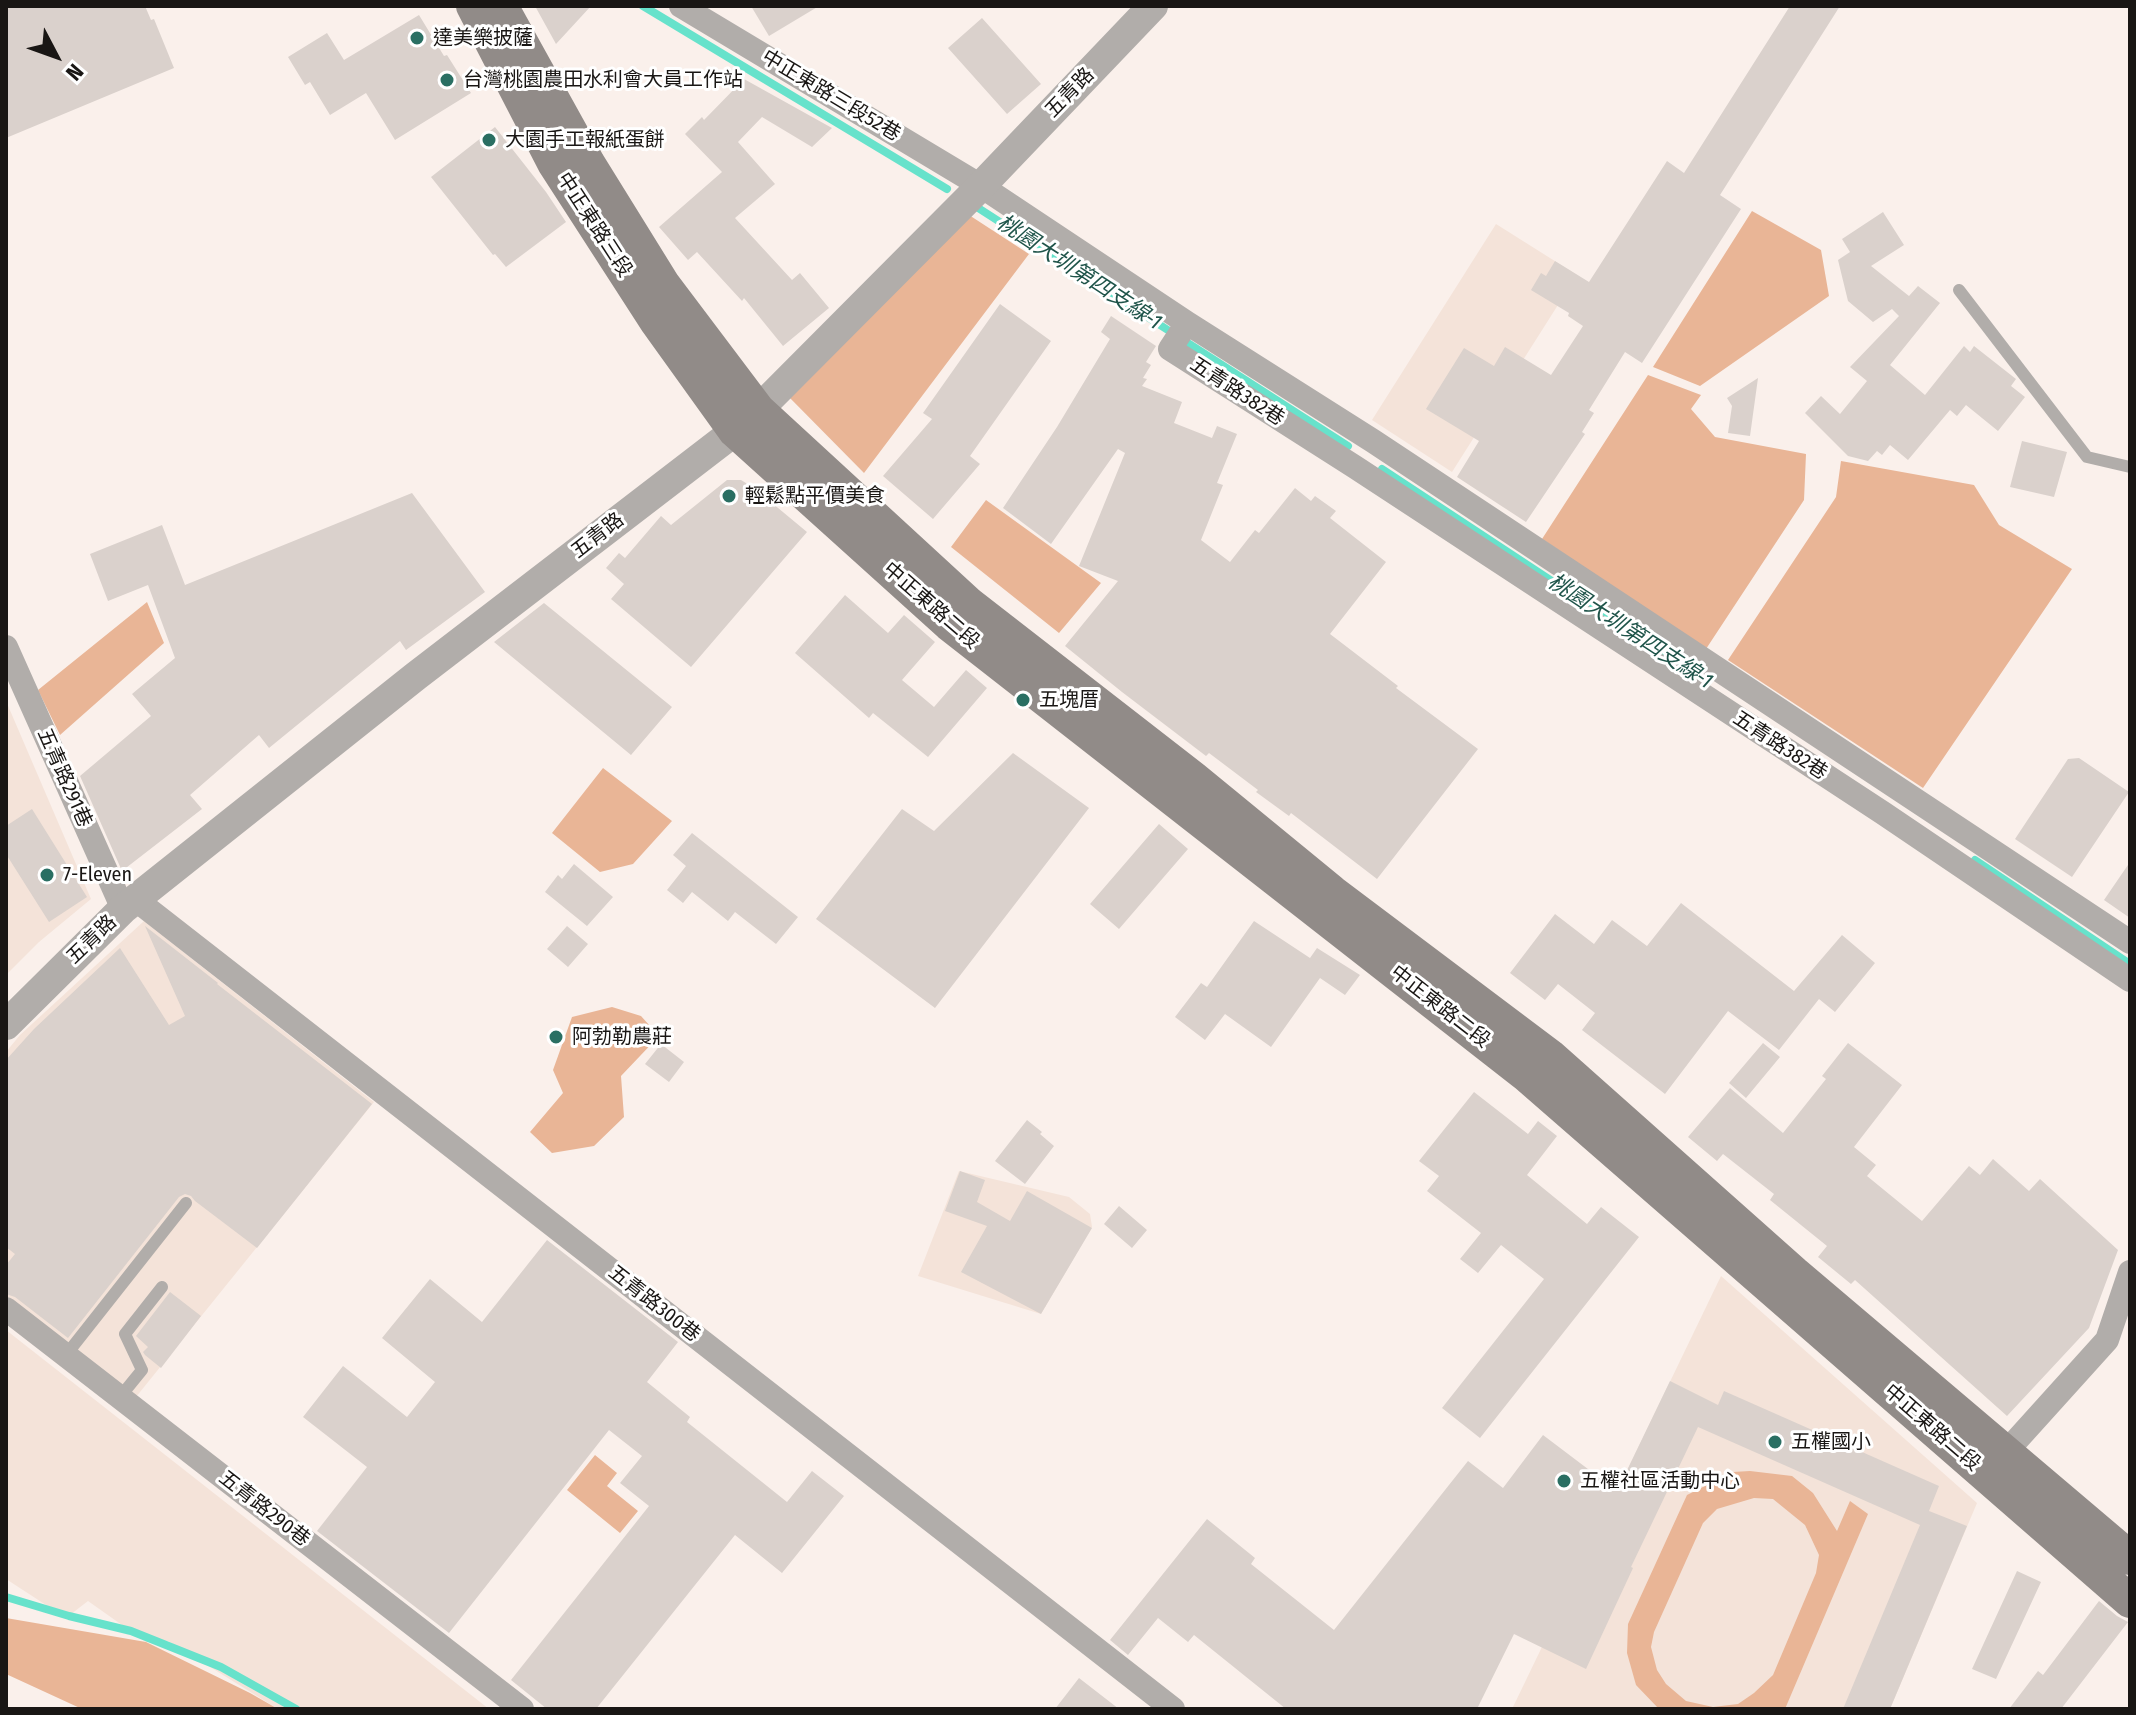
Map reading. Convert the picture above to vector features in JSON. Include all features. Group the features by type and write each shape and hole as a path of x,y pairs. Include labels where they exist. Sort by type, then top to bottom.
{"main road":[{"name":"中正東路三段","path":"473,6 554,163 656,321 747,420"},
{"name":"中正東路三段","path":"501,6 588,163 747,420"},
{"name":"中正東路二段","path":"747,420 969,604 1193,778 1332,892 1550,1056 1794,1273 1994,1464 2130,1601"},
{"name":"中正東路二段","path":"1994,1464 2130,1558"}],"street":[{"name":"中正東路三段52巷","path":"681,6 981,186"},
{"name":"五青路","path":"6,1025 129,904 416,676 747,420 981,186 1153,6"},
{"name":"五青路382巷","path":"981,186 1187,323 1373,441 2130,942"},
{"name":"五青路382巷","path":"1187,323 1170,349 1883,813 2130,980"},
{"name":"五青路291巷","path":"6,647 129,904"},
{"name":"五青路300巷","path":"129,904 1173,1709"},
{"path":"1994,1464 2107,1340 2130,1272"},
{"name":"五青路290巷","path":"6,1309 522,1709"}],"lane":[{"path":"1959,290 2087,457 2130,467"},
{"path":"1355,467 1373,441"},
{"path":"1883,813 1899,788"},
{"path":"66,1355 186,1203"},
{"path":"120,1397 142,1370 125,1334 162,1287"}],"shaded area":[{"path":"1752,211 1821,250 1829,296 1700,386 1653,367"},
{"path":"969,215 1029,254 864,473 788,396"},
{"path":"1496,224 1577,275 1452,472 1372,420"},
{"path":"1648,375 1701,395 1691,409 1715,437 1806,454 1804,500 1706,649 1542,539"},
{"path":"1841,461 1974,485 1999,525 2072,569 1923,788 1728,660 1836,497"},
{"path":"986,500 1101,583 1059,633 951,547"},
{"path":"147,602 164,643 60,735 38,690"},
{"path":"6,701 91,899 39,942 6,975"},
{"path":"603,768 672,821 633,864 600,872 552,833"},
{"path":"144,921 374,1102 136,1397 6,1300 6,1052 20,1035"},
{"path":"612,1007 641,1016 659,1036 621,1076 624,1117 594,1146 552,1153 530,1132 563,1093 553,1070 572,1017"},
{"path":"959,1171 1069,1197 1090,1214 1092,1227 1041,1314 918,1276"},
{"name":"五權國小","path":"1721,1276 1977,1503 1890,1709 1512,1709"},
{"path":"6,1330 489,1709 278,1709 168,1641 146,1642 88,1601 66,1618 6,1579"},
{"path":"595,1455 617,1473 607,1486 638,1511 620,1533 567,1490"},
{"path":"1733,1472 1792,1476 1813,1493 1837,1531 1850,1501 1868,1514 1785,1709 1659,1709 1636,1685 1627,1653 1628,1624 1687,1495","holes":["1754,1498 1773,1499 1805,1525 1819,1555 1816,1573 1773,1675 1738,1704 1713,1707 1686,1701 1666,1684 1657,1670 1651,1647 1654,1632 1703,1523 1717,1509"]},
{"path":"6,1618 146,1642 278,1709 82,1709 6,1674"}],"building":[{"path":"6,6 145,6 151,20 154,19 174,68 6,138"},
{"path":"535,6 591,6 556,44"},
{"path":"751,6 819,6 769,36"},
{"path":"1790,6 1840,6 1720,195 1741,209 1642,363 1625,352 1589,410 1594,413 1582,432 1585,434 1526,522 1457,477 1479,441 1426,409 1464,348 1494,366 1505,347 1551,375 1583,326 1568,316 1569,313 1531,290 1541,273 1546,276 1555,261 1589,282 1667,161 1684,173"},
{"path":"419,15 471,93 395,140 366,93 330,115 310,82 305,85 288,57 327,33 344,60"},
{"path":"982,18 1041,84 1007,114 948,48"},
{"path":"744,79 832,128 812,147 762,117 738,142 775,184 735,218 792,280 800,273 829,308 783,346 744,298 742,301 697,252 688,260 659,227 722,172 685,134 702,117 704,120"},
{"path":"495,127 566,222 506,267 431,177"},
{"path":"1883,212 1904,245 1871,266 1909,296 1918,286 1940,303 1890,365 1925,395 1964,346 1970,352 1974,346 2016,379 2011,386 2025,397 1998,431 1966,405 1957,416 1950,410 1908,460 1890,445 1882,455 1877,451 1868,461 1848,456 1805,413 1821,396 1840,414 1867,381 1850,367 1899,316 1892,309 1873,322 1848,301 1838,260 1850,252 1842,239"},
{"path":"1000,304 1051,341 970,456 980,464 933,519 883,476 932,419 923,413"},
{"path":"1111,316 1156,346 1146,362 1151,365 1142,386 1182,402 1174,423 1212,438 1217,426 1237,434 1217,483 1223,485 1201,540 1230,562 1255,530 1259,533 1295,488 1311,501 1315,496 1336,511 1330,518 1386,562 1330,634 1478,749 1377,879 1291,813 1289,816 1256,792 1258,790 1209,753 1206,756 1065,646 1118,581 1079,566 1125,453 1118,449 1051,544 1003,508 1110,339 1101,332"},
{"path":"1758,378 1750,436 1728,433 1732,406 1727,398"},
{"path":"2022,441 2067,452 2054,497 2010,487"},
{"path":"727,480 741,480 754,488 807,532 691,667 611,599 624,584 606,568 619,553 625,558 661,516 671,525"},
{"path":"412,493 485,592 406,650 400,641 269,748 259,735 190,795 202,809 122,871 80,776 151,716 132,694 175,658 148,585 108,601 90,554 162,525 185,585"},
{"path":"845,595 888,633 904,615 935,642 902,680 934,707 966,670 987,688 928,757 873,713 869,718 795,653"},
{"path":"544,603 672,707 631,755 494,642"},
{"path":"1013,753 1089,808 935,1008 816,919 902,809 934,831"},
{"path":"2079,758 2129,792 2072,877 2015,839 2068,759"},
{"name":"7-Eleven","path":"32,809 87,897 49,922 6,854 6,826"},
{"path":"1159,824 1188,849 1119,929 1090,904"},
{"path":"692,833 798,917 776,944 735,912 728,921 692,892 683,903 667,890 686,866 673,855"},
{"path":"2130,862 2130,918 2104,900"},
{"path":"574,864 613,897 587,926 545,892 558,875 562,879"},
{"path":"1681,903 1794,991 1842,935 1875,963 1835,1012 1819,999 1779,1050 1728,1011 1665,1094 1582,1030 1595,1013 1558,984 1545,1000 1510,973 1555,914 1594,944 1612,920 1647,946"},
{"path":"1254,921 1310,958 1317,948 1360,975 1345,995 1320,978 1271,1047 1225,1014 1205,1040 1175,1017 1201,983 1207,987"},
{"path":"145,926 372,1104 257,1248 191,1196 185,1194 179,1197 68,1338 15,1297 6,1294 6,1265 15,1254 6,1247 6,1060 34,1029 120,948 169,1025 185,1016"},
{"path":"567,926 588,944 568,967 547,949"},
{"path":"1763,1043 1780,1057 1746,1098 1729,1083"},
{"path":"1848,1043 1902,1085 1854,1147 1876,1165 1867,1176 1922,1221 1969,1166 1980,1175 1993,1159 2029,1191 2040,1179 2118,1250 2089,1328 2007,1416 1855,1280 1851,1284 1818,1257 1827,1246 1770,1200 1774,1194 1723,1154 1717,1161 1688,1137 1730,1088 1783,1133 1826,1079 1822,1076"},
{"path":"661,1044 684,1062 669,1082 645,1064"},
{"path":"1474,1092 1528,1134 1538,1121 1557,1136 1527,1175 1587,1224 1601,1207 1639,1237 1480,1438 1442,1408 1544,1279 1501,1245 1478,1273 1460,1259 1481,1233 1427,1191 1439,1176 1419,1161"},
{"path":"1027,1120 1054,1146 1025,1184 995,1161"},
{"path":"960,1171 985,1180 977,1202 1010,1221 1027,1191 1092,1228 1041,1314 961,1272 987,1226 945,1211"},
{"path":"1119,1206 1147,1230 1132,1248 1104,1224"},
{"path":"547,1240 678,1342 647,1382 690,1417 687,1422 787,1502 812,1471 844,1496 782,1573 735,1535 596,1709 547,1709 511,1680 649,1506 620,1483 642,1456 609,1430 449,1633 317,1531 367,1467 303,1417 343,1366 407,1417 435,1382 382,1338 430,1279 482,1322"},
{"path":"170,1292 201,1316 161,1368 145,1355 143,1352 148,1347 136,1336"},
{"path":"1670,1381 1718,1405 1724,1391 1939,1486 1929,1511 1967,1526 1890,1709 1843,1709 1920,1525 1698,1427 1586,1669 1514,1634 1477,1709 1286,1709 1194,1635 1188,1642 1158,1618 1128,1655 1110,1640 1207,1519 1255,1558 1251,1564 1334,1630 1468,1461 1503,1488 1543,1435 1617,1491"},
{"path":"2017,1571 2041,1582 1996,1679 1972,1669"},
{"path":"2099,1601 2128,1622 2061,1709 2009,1709 2038,1671 2043,1675"},
{"path":"1079,1678 1119,1709 1055,1709"}],"waterway":[{"name":"桃園大圳第四支線-1","path":"643,6 947,189"},
{"name":"桃園大圳第四支線-1","path":"972,204 1348,446"},
{"name":"桃園大圳第四支線-1","path":"1382,469 1702,680"},
{"name":"桃園大圳第四支線-1","path":"1975,860 2130,964"},
{"path":"6,1597 131,1631 221,1667 296,1709"}],"place":[{"name":"達美樂披薩","path":"417,38"},
{"name":"台灣桃園農田水利會大員工作站","path":"447,80"},
{"name":"大園手工報紙蛋餅","path":"489,140"},
{"name":"輕鬆點平價美食","path":"729,496"},
{"name":"五塊厝","path":"1023,700"},
{"name":"7-Eleven","path":"47,875"},
{"name":"阿勃勒農莊","path":"556,1037"},
{"name":"五權國小","path":"1775,1442"},
{"name":"五權社區活動中心","path":"1564,1481"}]}
